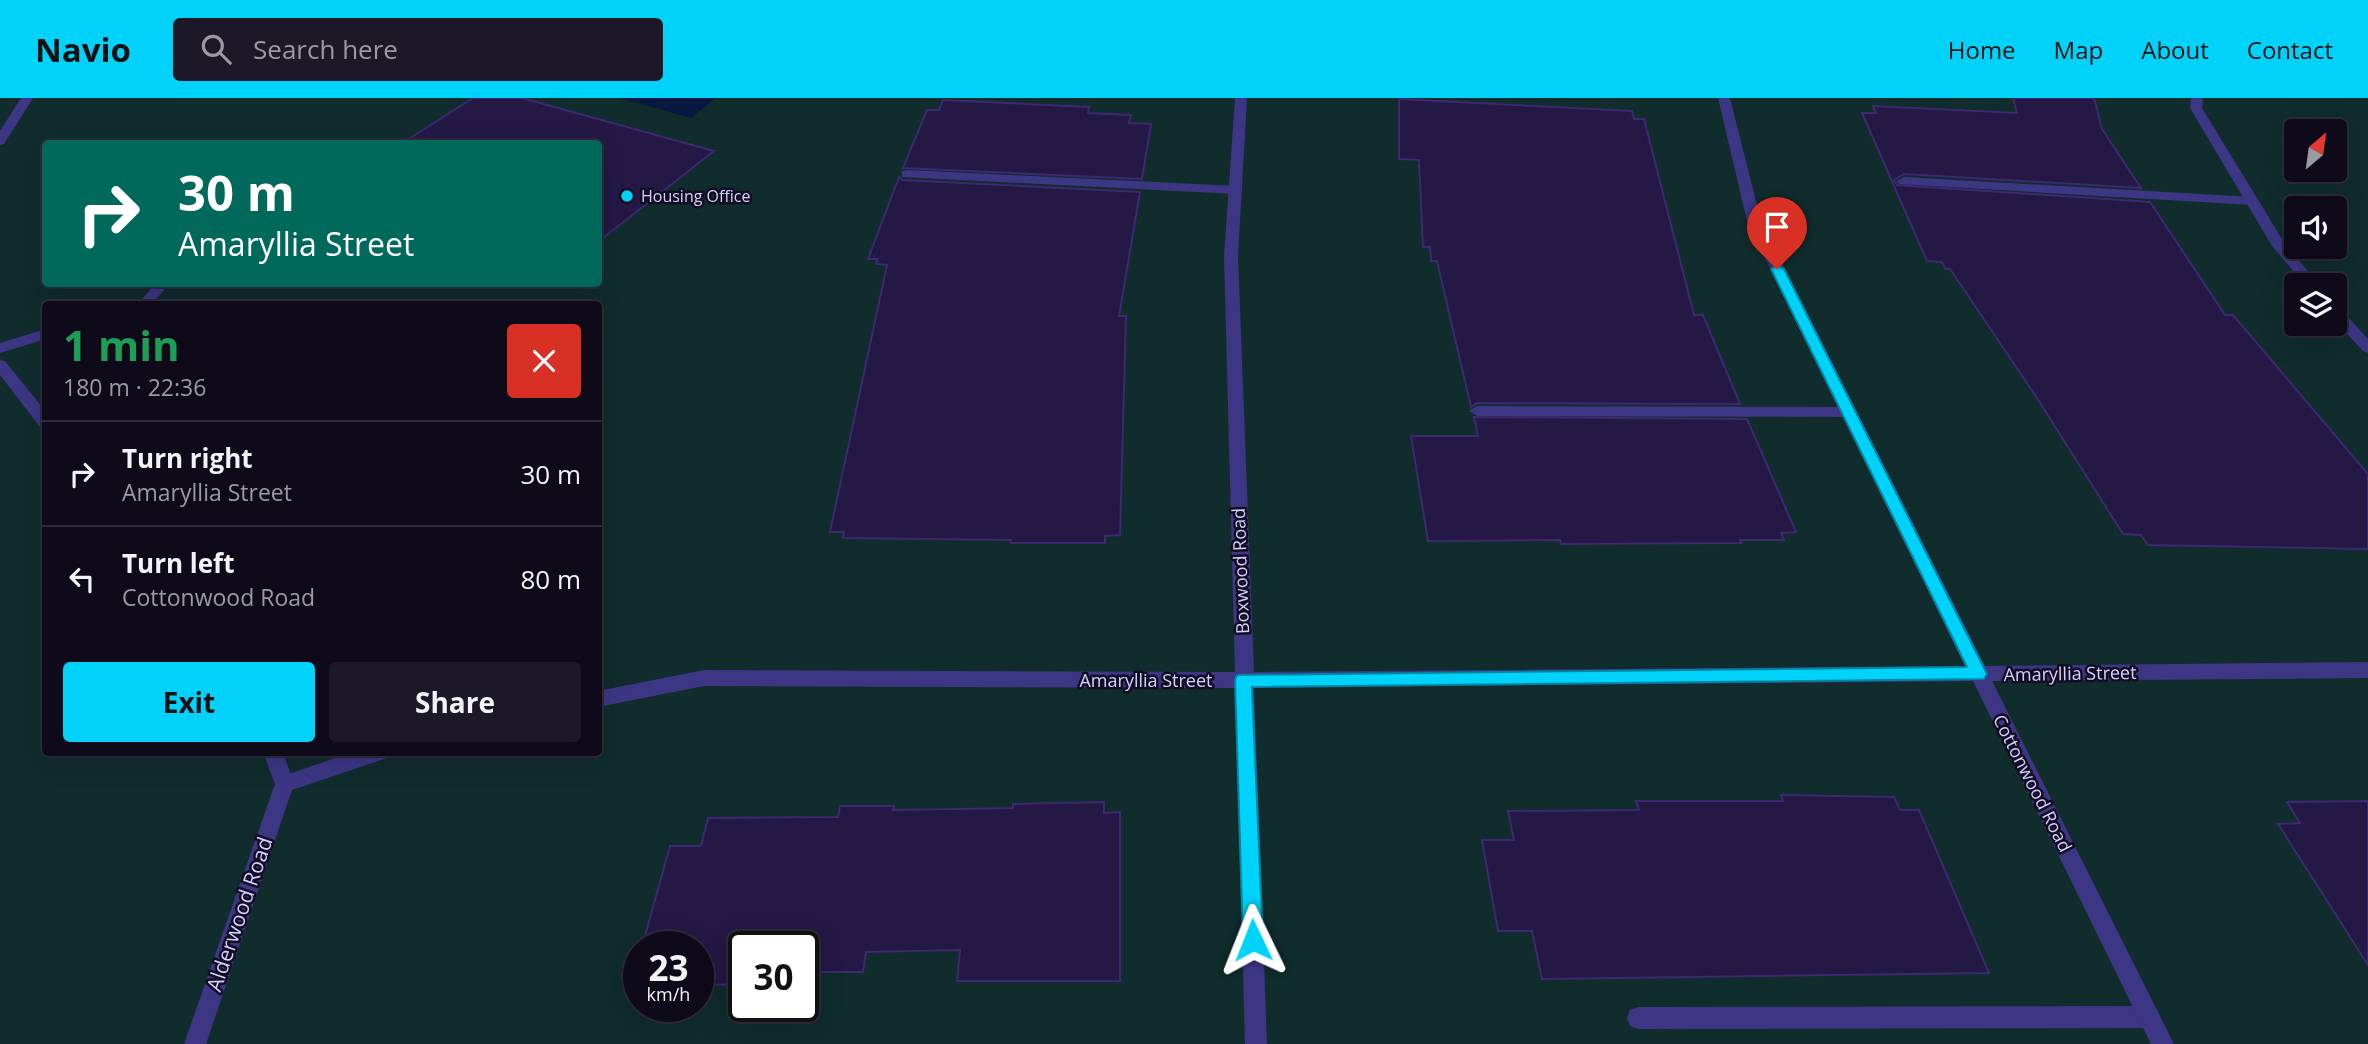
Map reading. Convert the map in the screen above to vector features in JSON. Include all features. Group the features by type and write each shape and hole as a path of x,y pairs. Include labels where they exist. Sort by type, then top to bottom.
{"street":[{"path":"0,141 27,98"},
{"name":"Boxwood Road","path":"1241,98 1231,256 1256,1044"},
{"name":"Cottonwood Road","path":"1724,98 1754,221 2163,1044"},
{"path":"2197,98 2196,108 2279,246 2303,273"},
{"path":"907,174 1236,190"},
{"path":"1904,181 2252,201"},
{"path":"148,301 159,287"},
{"path":"2347,325 2368,348"},
{"path":"0,348 42,335"},
{"path":"0,365 42,418"},
{"path":"1477,411 1848,412"},
{"name":"Amaryllia Street","path":"602,698 704,678 1243,680 2368,670"},
{"path":"274,756 284,784 368,756"},
{"name":"Alderwood Road","path":"195,1044 284,784"},
{"path":"1638,1018 2149,1017"}],"green space":[{"path":"0,98 2368,98 2368,1044 0,1044"}],"water":[{"path":"619,98 716,98 691,118"}],"building":[{"name":"Housing Office","path":"473,98 522,98 714,151 602,239 602,140 407,140"},
{"path":"2013,98 2094,98 2102,129 2141,188 1904,174 1894,180 1897,185 2150,202 2225,315 2233,315 2368,474 2368,549 2148,545 2141,535 2123,534 2037,398 1950,269 1945,269 1942,262 1927,261 1862,113 1876,113 1873,106 2017,113"},
{"path":"1399,99 1632,111 1634,119 1644,119 1694,315 1703,315 1740,404 1477,403 1471,407 1437,261 1431,261 1430,247 1423,247 1419,160 1399,159"},
{"path":"943,100 1089,107 1088,113 1131,115 1129,123 1151,124 1142,179 903,168 927,110 939,110"},
{"path":"899,177 902,180 1140,192 1119,316 1126,316 1120,535 1105,536 1105,543 1011,543 1011,540 843,538 844,532 830,532 887,265 876,264 878,259 868,259"},
{"path":"1474,417 1747,419 1796,532 1781,533 1784,540 1740,540 1741,543 1561,544 1560,540 1428,541 1411,436 1478,436"},
{"path":"1781,795 1894,797 1900,810 1919,810 1989,973 1542,979 1532,931 1498,931 1482,840 1514,840 1508,811 1639,810 1636,801 1783,801"},
{"path":"2368,801 2368,965 2278,824 2300,823 2287,802"},
{"path":"1104,802 1104,813 1120,812 1120,981 957,981 960,950 866,952 863,972 819,972 819,931 728,931 728,984 714,985 714,931 646,931 670,846 701,846 708,818 838,817 840,806 894,806 893,810 1013,808 1013,804"}],"place":[{"name":"Housing Office","path":"627,196"}],"route":[{"path":"1253,940 1243,680 1978,674 1777,269"}]}
